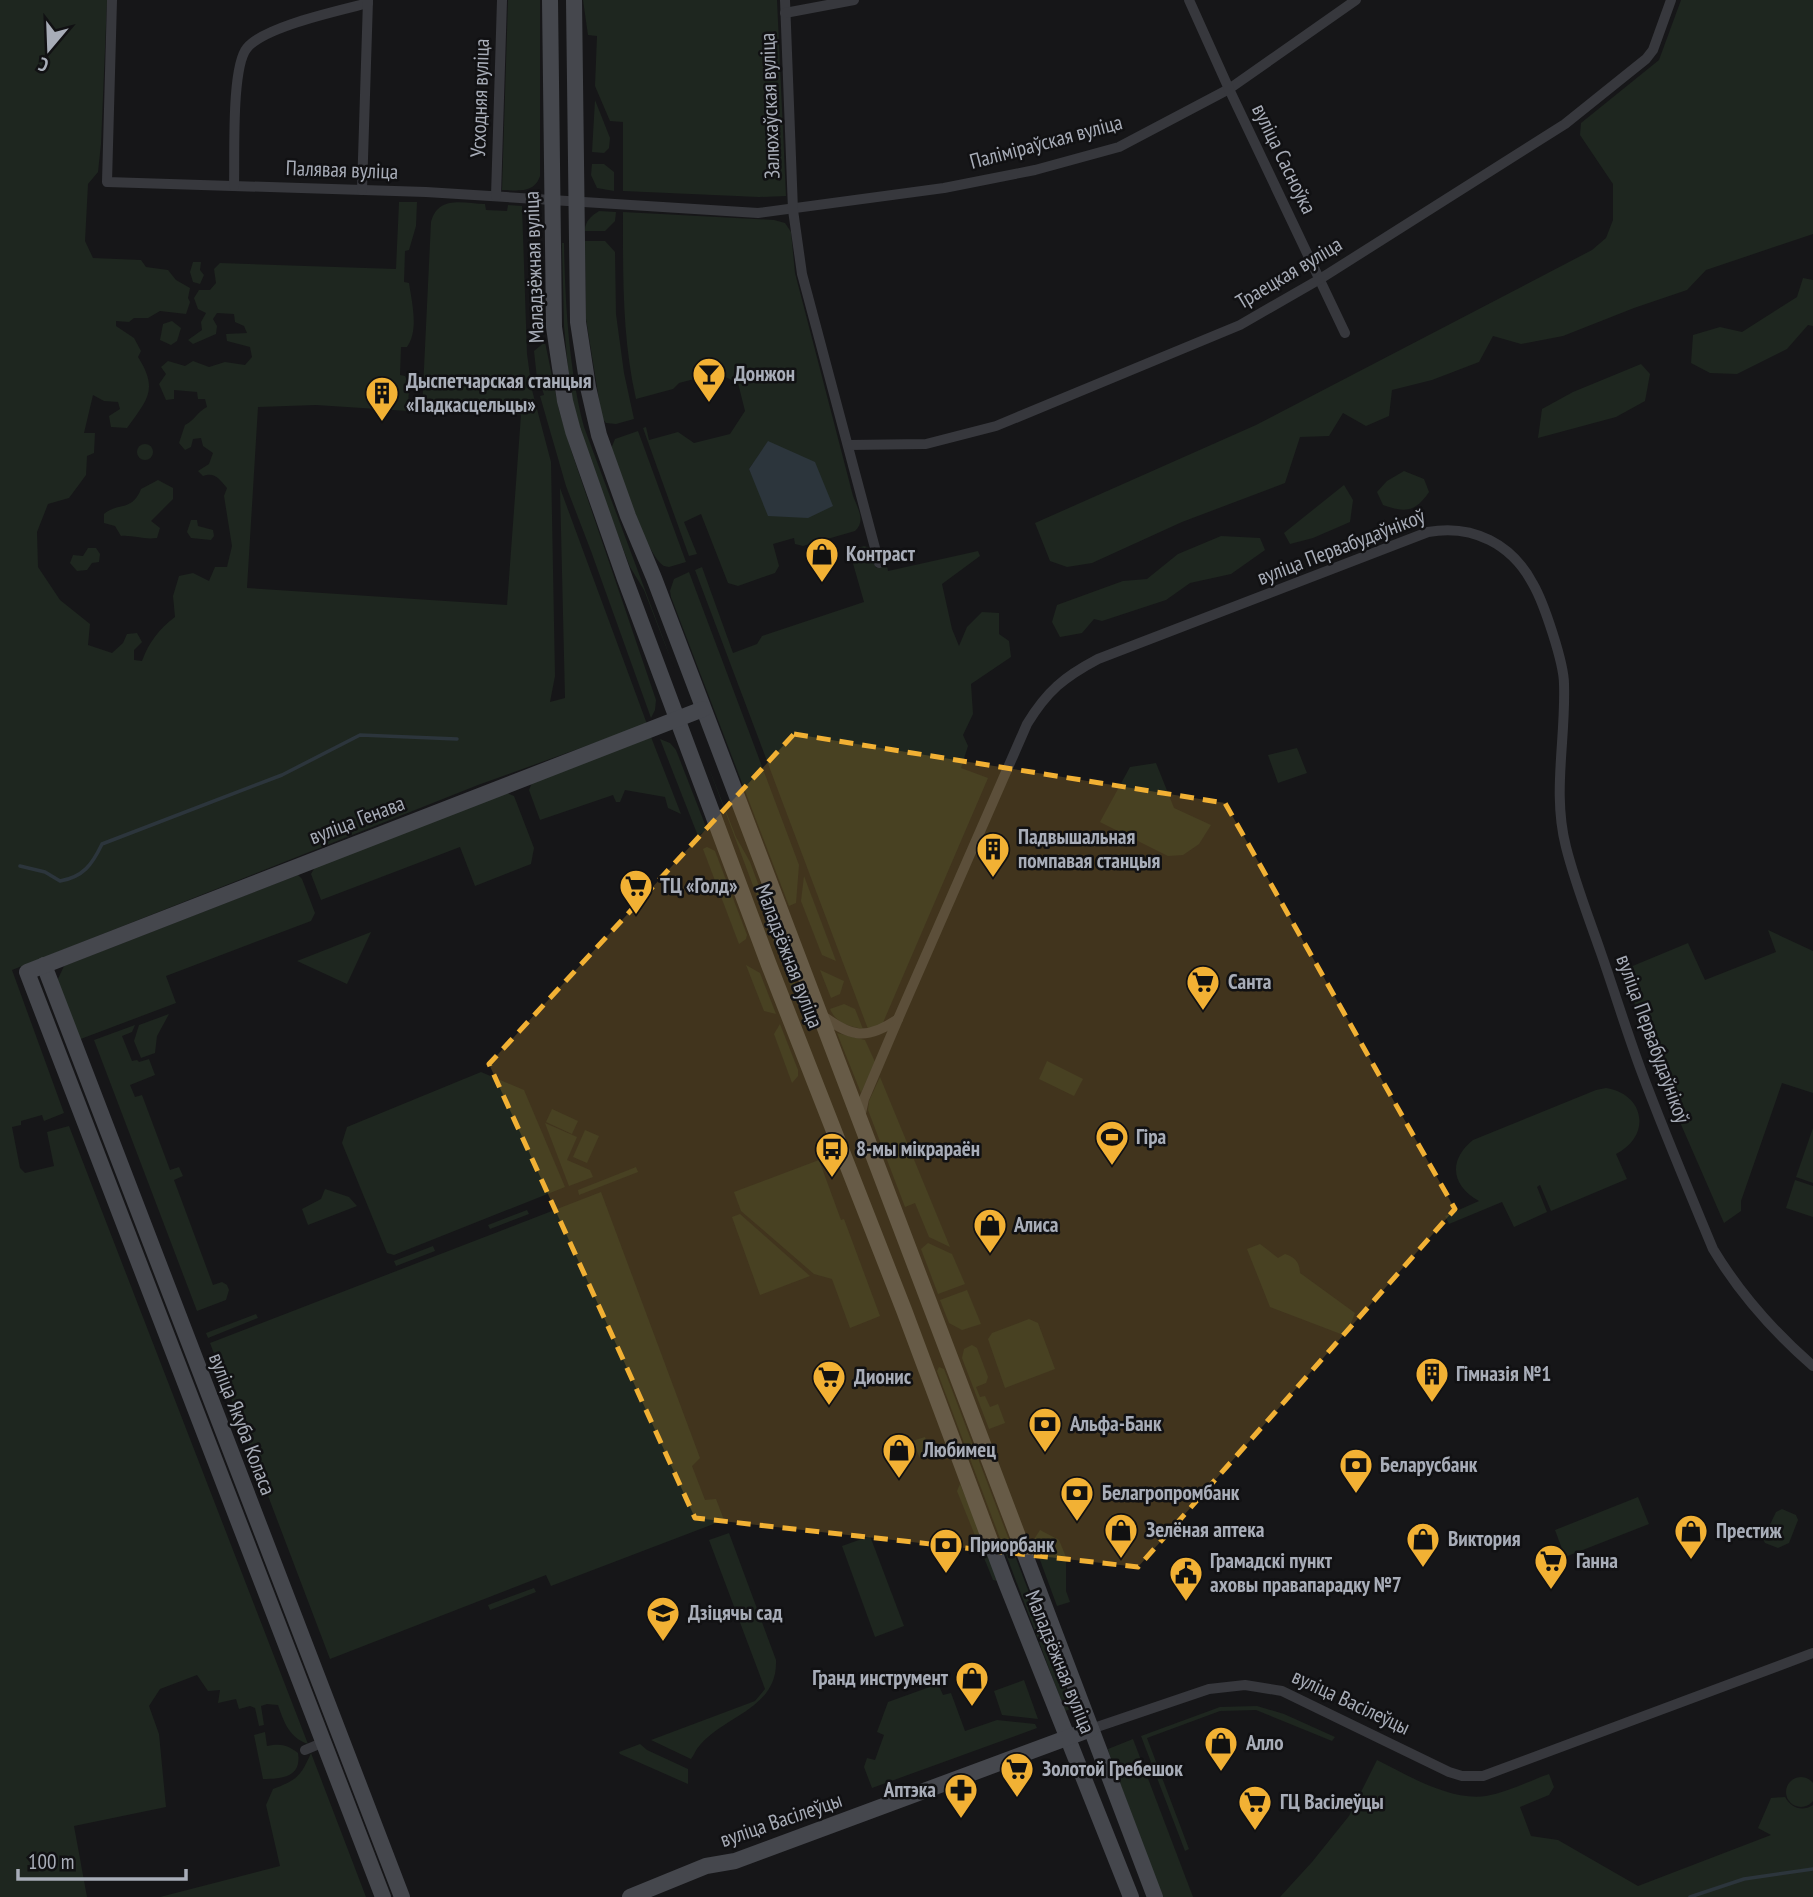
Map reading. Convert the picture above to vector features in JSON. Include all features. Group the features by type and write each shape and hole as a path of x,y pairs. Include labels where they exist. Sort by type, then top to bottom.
{"main road":[{"name":"Маладзёжная вуліца","path":"550,0 554,327 565,401 587,475 769,965 904,1310 1006,1583 1131,1897"},
{"name":"Маладзёжная вуліца","path":"574,0 578,322 599,435 1156,1897"},
{"name":"вуліца Генава","path":"27,972 703,709"},
{"name":"вуліца Якуба Коласа","path":"44,965 402,1897"},
{"name":"вуліца Якуба Коласа","path":"27,972 383,1897"},
{"name":"вуліца Васілеўцы","path":"630,1897 706,1866 736,1861 1091,1729"}],"street":[{"name":"Палявая вуліца","path":"112,0 107,182 362,190 576,201"},
{"name":"Усходняя вуліца","path":"496,196 502,0"},
{"name":"Залюхаўская вуліца","path":"785,0 793,210"},
{"path":"785,13 855,0"},
{"name":"вуліца Сасноўка","path":"1189,0 1345,333"},
{"name":"Паліміраўская вуліца","path":"576,201 758,213 944,188 1035,170 1119,147 1229,89 1356,0"},
{"name":"Траецкая вуліца","path":"849,444 926,444 996,426 1240,325 1320,279 1565,124 1646,59 1653,50 1671,0"},
{"path":"234,186 237,80 243,54 249,45 284,27 368,2 362,190"},
{"path":"793,210 802,274 880,564"},
{"name":"вуліца Первабудаўнікоў","path":"860,1121 864,1099 1027,724 1055,685 1098,659 1428,532 1445,529 1485,536 1502,546 1517,560 1534,585 1561,661 1564,691 1559,804 1566,848 1641,1072 1713,1249 1729,1276 1765,1321 1813,1366"},
{"path":"819,1013 840,1029 853,1033 867,1034 882,1030 898,1019"},
{"path":"116,1207 133,1200"},
{"path":"219,1471 235,1465"},
{"name":"вуліца Васілеўцы","path":"1091,1729 1209,1689 1245,1685 1282,1691 1449,1772 1462,1776 1483,1776 1813,1653"},
{"path":"316,1721 332,1715"},
{"path":"305,1749 324,1742"}],"highlighted area":[{"path":"794,734 1225,803 1455,1209 1138,1567 695,1518 489,1064"}],"shaded area":[{"path":"0,0 107,0 101,144 98,172 88,184 85,241 93,258 141,260 146,267 168,270 176,280 190,288 190,302 186,314 160,311 148,318 134,318 129,322 116,321 116,326 134,338 141,351 138,357 148,378 148,394 127,428 111,427 109,416 120,409 118,402 104,401 93,395 84,433 95,433 94,453 87,456 86,475 69,498 48,504 37,532 38,567 60,600 90,624 88,645 112,653 123,643 127,634 137,633 142,642 134,650 134,660 142,661 155,636 175,617 173,596 179,576 193,573 209,581 215,567 227,567 232,546 224,496 227,488 216,477 203,476 198,471 209,464 213,453 203,446 201,438 193,439 191,447 185,450 179,443 185,425 207,407 205,399 198,399 197,392 174,390 174,399 166,400 159,384 166,374 161,367 168,361 185,366 193,361 209,367 225,362 245,365 252,357 250,347 227,341 226,334 247,333 244,326 235,322 234,314 217,313 213,319 217,326 216,334 193,344 188,340 202,330 201,322 206,313 198,309 194,298 199,290 210,290 216,283 214,269 220,263 396,269 399,202 417,202 416,226 409,250 405,251 404,282 409,283 414,316 411,340 407,347 401,347 400,375 405,376 409,385 408,411 316,405 258,407 247,588 507,605 521,415 422,410 431,222 434,213 452,202 485,204 486,210 507,211 508,205 522,206 527,354 532,390 551,462 555,676 550,702 565,698 560,488 647,724 478,785 12,970 64,1113 44,1121 42,1115 21,1121 21,1125 12,1127 20,1168 25,1173 54,1166 47,1132 69,1126 308,1744 288,1729 278,1705 261,1706 264,1725 259,1726 255,1708 250,1706 239,1709 236,1699 218,1703 220,1690 208,1691 197,1675 160,1689 149,1706 159,1734 166,1807 74,1826 87,1897 0,1897"},
{"path":"508,0 540,0 540,176 534,186 519,190 502,190"},
{"path":"583,0 777,0 786,196 623,191 623,122 610,121 595,86 597,36 588,35"},
{"path":"1681,0 1813,0 1813,234 1706,270 1687,290 1563,336 1521,344 1493,336 1479,362 1432,380 1392,390 1389,416 1366,426 1343,413 1329,436 1300,437 1285,483 1182,522 1092,563 1067,567 1050,561 1035,523 1256,425 1592,250 1606,238 1613,220 1613,184 1580,135 1581,123 1659,60"},
{"path":"595,100 610,138 609,148 604,153 592,152"},
{"path":"592,164 604,164 614,172 614,191 597,188 591,175"},
{"path":"599,211 616,212 615,221 605,231 585,231 589,219"},
{"path":"623,212 774,220 785,223 791,232 795,273 860,515 860,523 855,531 803,546 795,544 794,538 773,544 779,566 775,573 738,586 728,583 701,514 684,522 697,554 689,556 643,428 646,427 649,440 678,432 694,443 730,434 745,411 738,383 717,373 636,399 626,329","holes":["768,442 759,491 749,469"]},
{"path":"534,241 537,241 538,274 534,274 530,262"},
{"path":"585,241 605,241 615,252 616,314 634,419 616,424 606,423 602,418 586,319"},
{"path":"562,243 571,359 584,427 675,670 644,590 630,567 590,462 571,400 564,326"},
{"path":"193,262 201,262 200,270 204,275 200,284 193,282 190,272"},
{"path":"1803,278 1813,280 1813,326 1808,325 1787,349 1737,374 1710,373 1691,363 1693,335 1720,327 1742,332 1797,297"},
{"path":"172,321 181,328 177,341 171,345 160,340 163,324"},
{"path":"545,342 559,410 572,453 656,700 651,718 566,486 540,396 544,395 542,388 538,388 534,351"},
{"path":"1641,364 1650,374 1645,401 1616,417 1538,438 1542,409 1573,392"},
{"path":"638,431 686,562 669,567 657,559 649,547 627,493 611,449 615,439"},
{"path":"768,441 815,462 833,506 808,518 768,516 749,469"},
{"path":"145,444 151,446 151,458 145,460 139,458 137,452 139,446"},
{"path":"1404,471 1424,479 1429,492 1419,504 1409,509 1383,505 1377,492 1387,481"},
{"path":"158,480 173,488 173,499 151,521 160,528 157,538 121,536 115,526 104,523 104,514 109,510 129,504 141,489"},
{"path":"1344,485 1353,500 1350,522 1313,538 1290,544 1284,533"},
{"path":"191,520 197,520 198,526 213,530 214,536 211,540 191,538 187,532"},
{"path":"1221,536 1260,538 1265,550 1231,574 1190,583 1166,600 1102,621 1094,619 1082,633 1060,637 1052,622 1057,605 1123,581 1147,579 1178,554"},
{"path":"864,546 870,548 876,568 887,565 888,571 978,551 980,556 942,584 952,629 959,646 967,627 982,612 999,613 999,634 1009,641 1011,657 971,684 973,714 963,735 968,746 961,768 988,778 882,1025 868,1029 695,570 702,567 733,653 757,644 762,636 864,602 850,553"},
{"path":"88,548 96,548 100,554 99,562 92,563 87,570 77,571 70,563 73,555 83,556"},
{"path":"689,572 799,865 796,903 789,906 671,597 674,579"},
{"path":"651,737 681,814 668,808 665,797 625,790 620,802 616,802 613,795 540,820 529,790 532,783"},
{"path":"660,739 670,743 676,750 706,827 698,836"},
{"path":"1297,748 1307,773 1278,783 1268,755"},
{"path":"707,763 736,837 750,862 802,1001 797,1003"},
{"path":"1156,763 1174,808 1211,825 1199,844 1183,855 1168,856 1100,822 1130,767"},
{"path":"507,793 514,796 534,848 531,864 475,886 460,847 321,900 311,874 315,867"},
{"path":"707,847 715,851 747,935 739,944 703,849"},
{"path":"298,875 315,913 311,921 166,976 176,1003 78,1040 57,981 64,966"},
{"path":"804,876 836,961 822,955 801,901"},
{"path":"1768,930 1813,951 1813,1093 1782,1083 1741,1201 1741,1211 1724,1223 1659,1074 1623,970 1688,943 1705,980 1776,952"},
{"path":"371,932 347,984 297,961"},
{"path":"746,965 760,973 776,1014 764,1011"},
{"path":"820,970 844,981 840,994 831,998"},
{"path":"844,1004 855,1009 863,1029 844,1024 830,1009"},
{"path":"169,1014 157,1036 155,1053 141,1058 134,1041 139,1025"},
{"path":"780,1024 798,1070 798,1076 792,1083 774,1034"},
{"path":"135,1025 132,1032 122,1036 132,1061 149,1059 155,1075 130,1085 135,1097 142,1095 170,1170 179,1167 183,1176 174,1180 213,1285 222,1282 229,1290 226,1300 197,1311 94,1040"},
{"path":"837,1033 865,1040 875,1062 861,1093"},
{"path":"1047,1061 1083,1079 1074,1096 1039,1079"},
{"path":"481,1072 524,1090 565,1187 394,1255 387,1253 342,1143 347,1127"},
{"path":"880,1077 950,1247 929,1237 915,1203 905,1207 868,1110 869,1101"},
{"path":"1606,1088 1629,1098 1639,1116 1635,1137 1616,1154 1627,1179 1551,1211 1540,1185 1537,1187 1547,1212 1514,1227 1502,1202 1449,1224 1445,1216 1479,1201 1463,1188 1456,1172 1459,1156 1473,1140"},
{"path":"552,1109 578,1121 572,1134 546,1122"},
{"path":"545,1123 577,1137 567,1160 590,1170 593,1177 569,1186"},
{"path":"1813,1128 1813,1183 1796,1177"},
{"path":"585,1130 599,1136 587,1163 573,1157"},
{"path":"819,1160 880,1316 850,1328 832,1279 814,1274 741,1211 734,1192"},
{"path":"636,1167 638,1172 579,1195 578,1190"},
{"path":"1795,1180 1813,1186 1813,1217 1786,1208"},
{"path":"325,1189 349,1197 357,1206 308,1225 302,1209 321,1199"},
{"path":"601,1192 700,1458 692,1466 705,1500 716,1499 724,1520 551,1586 546,1575 330,1659 210,1343"},
{"path":"527,1210 529,1214 490,1229 488,1225"},
{"path":"740,1214 810,1276 760,1295 732,1217"},
{"path":"928,1243 952,1254 965,1284 938,1294 921,1249"},
{"path":"1260,1244 1278,1258 1285,1254 1294,1259 1298,1263 1300,1273 1355,1313 1346,1336 1270,1307 1247,1249"},
{"path":"433,1246 435,1251 396,1266 394,1261"},
{"path":"967,1290 981,1324 962,1330 949,1323 940,1300"},
{"path":"256,1314 258,1318 208,1338 206,1333"},
{"path":"1029,1319 1038,1323 1055,1369 1005,1388 988,1339 992,1333"},
{"path":"972,1345 977,1348 988,1377 986,1383 976,1387 980,1397 985,1396 990,1407 998,1404 1005,1423 989,1429 962,1358 964,1349"},
{"path":"939,1367 944,1369 1073,1708 1065,1711 937,1371"},
{"path":"925,1437 933,1458 920,1458 912,1441"},
{"path":"960,1484 1000,1578 998,1581 993,1580 957,1491"},
{"path":"1638,1497 1649,1524 1565,1557 1555,1530"},
{"path":"1782,1509 1796,1515 1798,1520 1789,1543 1778,1548 1765,1543 1763,1539 1776,1512"},
{"path":"1040,1530 1059,1540 1066,1557 1066,1591 1070,1602 1057,1606 1033,1541"},
{"path":"729,1533 776,1660 774,1676 769,1689 760,1700 711,1735 691,1759 651,1740 755,1701 765,1689 709,1540"},
{"path":"870,1536 904,1626 875,1637 842,1546"},
{"path":"534,1588 536,1592 490,1610 488,1605"},
{"path":"1024,1680 1038,1719 1002,1715 994,1691"},
{"path":"938,1684 943,1695 951,1693 965,1731 997,1720 1035,1724 1037,1728 872,1788 864,1767 867,1758 875,1760 884,1735 877,1732 888,1702"},
{"path":"1257,1706 1284,1714 1335,1737 1332,1741 1256,1710 1220,1711 1147,1738 1189,1849 1185,1851 1141,1736 1220,1707"},
{"path":"265,1732 267,1746 284,1745 298,1753 294,1772 283,1777 263,1779 254,1735"},
{"path":"1133,1739 1193,1897 1162,1897 1108,1749"},
{"path":"640,1744 688,1769 688,1784 619,1752"},
{"path":"311,1753 366,1897 160,1897 280,1866 266,1805 273,1789 297,1776"},
{"path":"1377,1760 1430,1786 1472,1797 1502,1792 1549,1774 1554,1787 1549,1795 1520,1807 1531,1836 1558,1840 1638,1886 1771,1835 1758,1828 1771,1798 1785,1797 1794,1806 1801,1808 1813,1805 1813,1897 1280,1897 1349,1816"},
{"path":"1801,1777 1811,1782 1816,1792 1811,1802 1801,1807 1791,1802 1786,1792 1791,1782"}],"waterway":[{"path":"20,866 45,872 60,881 68,879 81,873 90,864 102,844 282,775 360,735 457,739"},
{"path":"1690,1897 1744,1879 1813,1869"}],"place":[{"name":"Донжон","path":"709,404"},
{"name":"Дыспетчарская станцыя «Падкасцельцы»","path":"382,423"},
{"name":"Контраст","path":"822,584"},
{"name":"Падвышальная помпавая станцыя","path":"993,879"},
{"name":"ТЦ «Голд»","path":"636,916"},
{"name":"Санта","path":"1203,1012"},
{"name":"Гіра","path":"1112,1167"},
{"name":"8-мы мікрараён","path":"832,1179"},
{"name":"Алиса","path":"990,1255"},
{"name":"Гімназія №1","path":"1432,1404"},
{"name":"Дионис","path":"829,1407"},
{"name":"Альфа-Банк","path":"1045,1454"},
{"name":"Любимец","path":"899,1480"},
{"name":"Беларусбанк","path":"1356,1495"},
{"name":"Белагропромбанк","path":"1077,1523"},
{"name":"Зелёная аптека","path":"1121,1560"},
{"name":"Престиж","path":"1691,1561"},
{"name":"Виктория","path":"1423,1569"},
{"name":"Приорбанк","path":"946,1575"},
{"name":"Ганна","path":"1551,1591"},
{"name":"Грамадскі пункт аховы правапарадку №7","path":"1186,1603"},
{"name":"Дзіцячы сад","path":"663,1643"},
{"name":"Гранд инструмент","path":"972,1708"},
{"name":"Алло","path":"1221,1773"},
{"name":"Золотой Гребешок","path":"1017,1799"},
{"name":"Аптэка","path":"961,1820"},
{"name":"ГЦ Васілеўцы","path":"1255,1832"}]}
